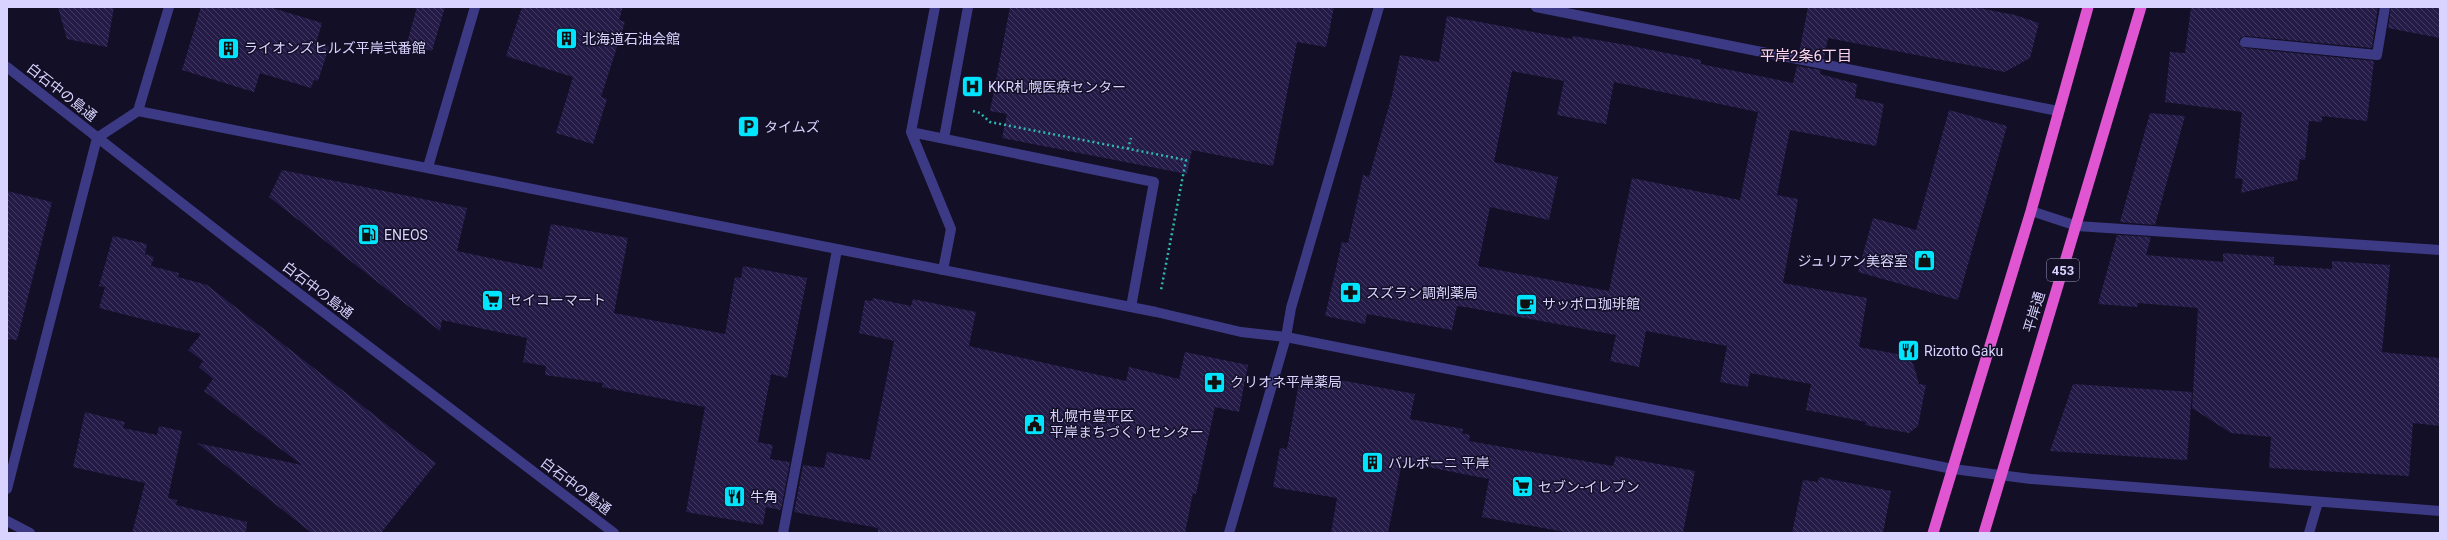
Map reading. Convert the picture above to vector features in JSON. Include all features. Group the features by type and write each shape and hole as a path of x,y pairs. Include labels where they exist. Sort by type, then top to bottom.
{"highway":[{"path":"1933,533 2031,211 2088,7"},
{"name":"平岸通","path":"1984,533 2003,474 2017,418 2077,226 2141,7"}],"street":[{"path":"7,489 97,138 138,111 169,7"},
{"path":"428,167 475,7"},
{"path":"935,7 911,132 950,229 943,270"},
{"path":"944,138 968,7"},
{"path":"1229,533 1286,337 1291,308 1379,7"},
{"path":"1536,7 2058,111"},
{"path":"2245,42 2377,55 2385,7"},
{"name":"白石中の島通","path":"7,67 97,138 614,533"},
{"path":"138,111 428,167 837,250 1131,307 1241,332 1286,337 1953,469 2039,479 2440,511"},
{"path":"911,132 1154,182 1131,307"},
{"path":"2031,211 2077,226 2440,250"},
{"path":"783,533 837,250"},
{"path":"2309,533 2318,502"},
{"path":"7,521 30,533"}],"path":[{"path":"1128,149 1131,138"}],"building":[{"path":"58,7 114,7 107,47 67,39"},
{"path":"201,7 269,7 322,23 316,43 329,47 318,81 314,80 311,88 260,73 254,92 182,70"},
{"path":"417,7 445,7 432,51 407,43"},
{"name":"北海道石油会館","path":"522,7 623,7 619,20 625,22 601,97 607,99 593,144 556,133 573,77 506,56"},
{"path":"1010,7 1334,7 1326,47 1297,42 1273,166 1192,150 1187,174 1002,138 1007,114 990,111"},
{"path":"1808,7 1974,7 2015,15 2039,23 2030,58 2005,72 1828,38 1824,58 1799,53"},
{"path":"2191,7 2378,7 2372,48 2246,36 2240,38 2239,42 2244,48 2374,61 2367,121 2322,116 2322,122 2309,121 2305,160 2300,159 2297,180 2241,193 2243,179 2235,178 2242,112 2165,102 2170,52 2185,53"},
{"path":"2391,7 2440,7 2440,38 2388,28"},
{"path":"1447,16 1572,39 1573,36 1627,45 1701,60 1701,64 1793,83 1797,66 1821,70 1820,74 1857,84 1855,98 1884,104 1876,146 1790,130 1777,195 1798,199 1783,283 1867,298 1859,347 1908,356 1914,366 1919,384 1926,385 1918,426 1909,433 1865,425 1866,422 1806,410 1811,384 1750,373 1748,387 1720,382 1727,346 1646,331 1639,367 1610,361 1616,335 1471,308 1457,306 1452,330 1367,314 1365,324 1325,316 1342,242 1348,243 1363,175 1369,177 1392,95 1400,55 1439,62","holes":["1512,71 1564,81 1557,115 1606,124 1614,82 1758,112 1740,200 1632,178 1609,291 1478,266 1490,207 1549,220 1558,177 1494,162"]},
{"path":"1949,110 2007,126 1958,300 1858,272 1873,218 1916,230"},
{"path":"2150,113 2185,116 2155,225 2120,222"},
{"path":"282,170 467,208 457,251 542,269 551,224 628,238 614,313 725,334 735,277 741,278 743,266 807,278 787,378 771,374 758,442 773,445 770,459 790,462 781,510 766,507 763,525 686,512 705,407 602,387 603,383 545,375 546,366 523,362 527,338 442,320 440,331 269,197"},
{"path":"7,191 52,202 17,340 7,339"},
{"path":"2117,235 2151,237 2146,255 2223,262 2223,253 2274,257 2274,265 2332,269 2332,261 2390,265 2382,352 2440,358 2440,426 2413,423 2409,476 2269,468 2271,437 2231,433 2192,408 2198,308 2138,303 2137,307 2098,304"},
{"path":"113,236 147,244 145,254 154,257 151,266 179,273 178,277 207,285 436,463 381,533 312,533 197,443 302,465 204,391 213,379 199,367 203,361 188,350 201,334 99,308 105,287 99,286"},
{"path":"873,298 911,306 913,299 976,312 969,346 1126,381 1129,367 1179,379 1185,352 1248,365 1239,412 1215,407 1196,494 1193,493 1185,533 878,533 878,528 794,512 803,465 824,468 827,452 870,460 894,341 859,333 865,300 872,301"},
{"path":"1308,374 1415,394 1410,419 1463,429 1462,433 1470,435 1469,441 1613,466 1616,456 1695,471 1683,533 1571,533 1482,517 1489,479 1402,462 1388,533 1331,533 1337,498 1273,487 1280,448 1287,449 1300,377 1307,379"},
{"path":"2073,384 2192,392 2187,460 2050,451"},
{"path":"85,412 125,422 123,428 157,435 159,426 182,431 168,498 177,500 176,505 247,522 246,533 132,533 145,483 73,467"},
{"path":"1819,477 1891,491 1883,533 1792,533 1803,480 1818,482"}],"place":[{"name":"北海道石油会館","path":"566,39"},
{"name":"ライオンズヒルズ平岸弐番館","path":"228,48"},
{"name":"KKR札幌医療センター","path":"973,87"},
{"name":"タイムズ","path":"748,127"},
{"name":"ENEOS","path":"369,235"},
{"name":"ジュリアン美容室","path":"1924,261"},
{"name":"スズラン調剤薬局","path":"1350,293"},
{"name":"セイコーマート","path":"492,300"},
{"name":"サッポロ珈琲館","path":"1527,304"},
{"name":"Rizotto Gaku","path":"1909,351"},
{"name":"クリオネ平岸薬局","path":"1214,382"},
{"name":"札幌市豊平区 平岸まちづくりセンター","path":"1035,424"},
{"name":"バルボーニ 平岸","path":"1373,463"},
{"name":"セブン-イレブン","path":"1522,487"},
{"name":"牛角","path":"734,497"}],"district":[{"name":"平岸2条6丁目","path":"1806,56"}]}
